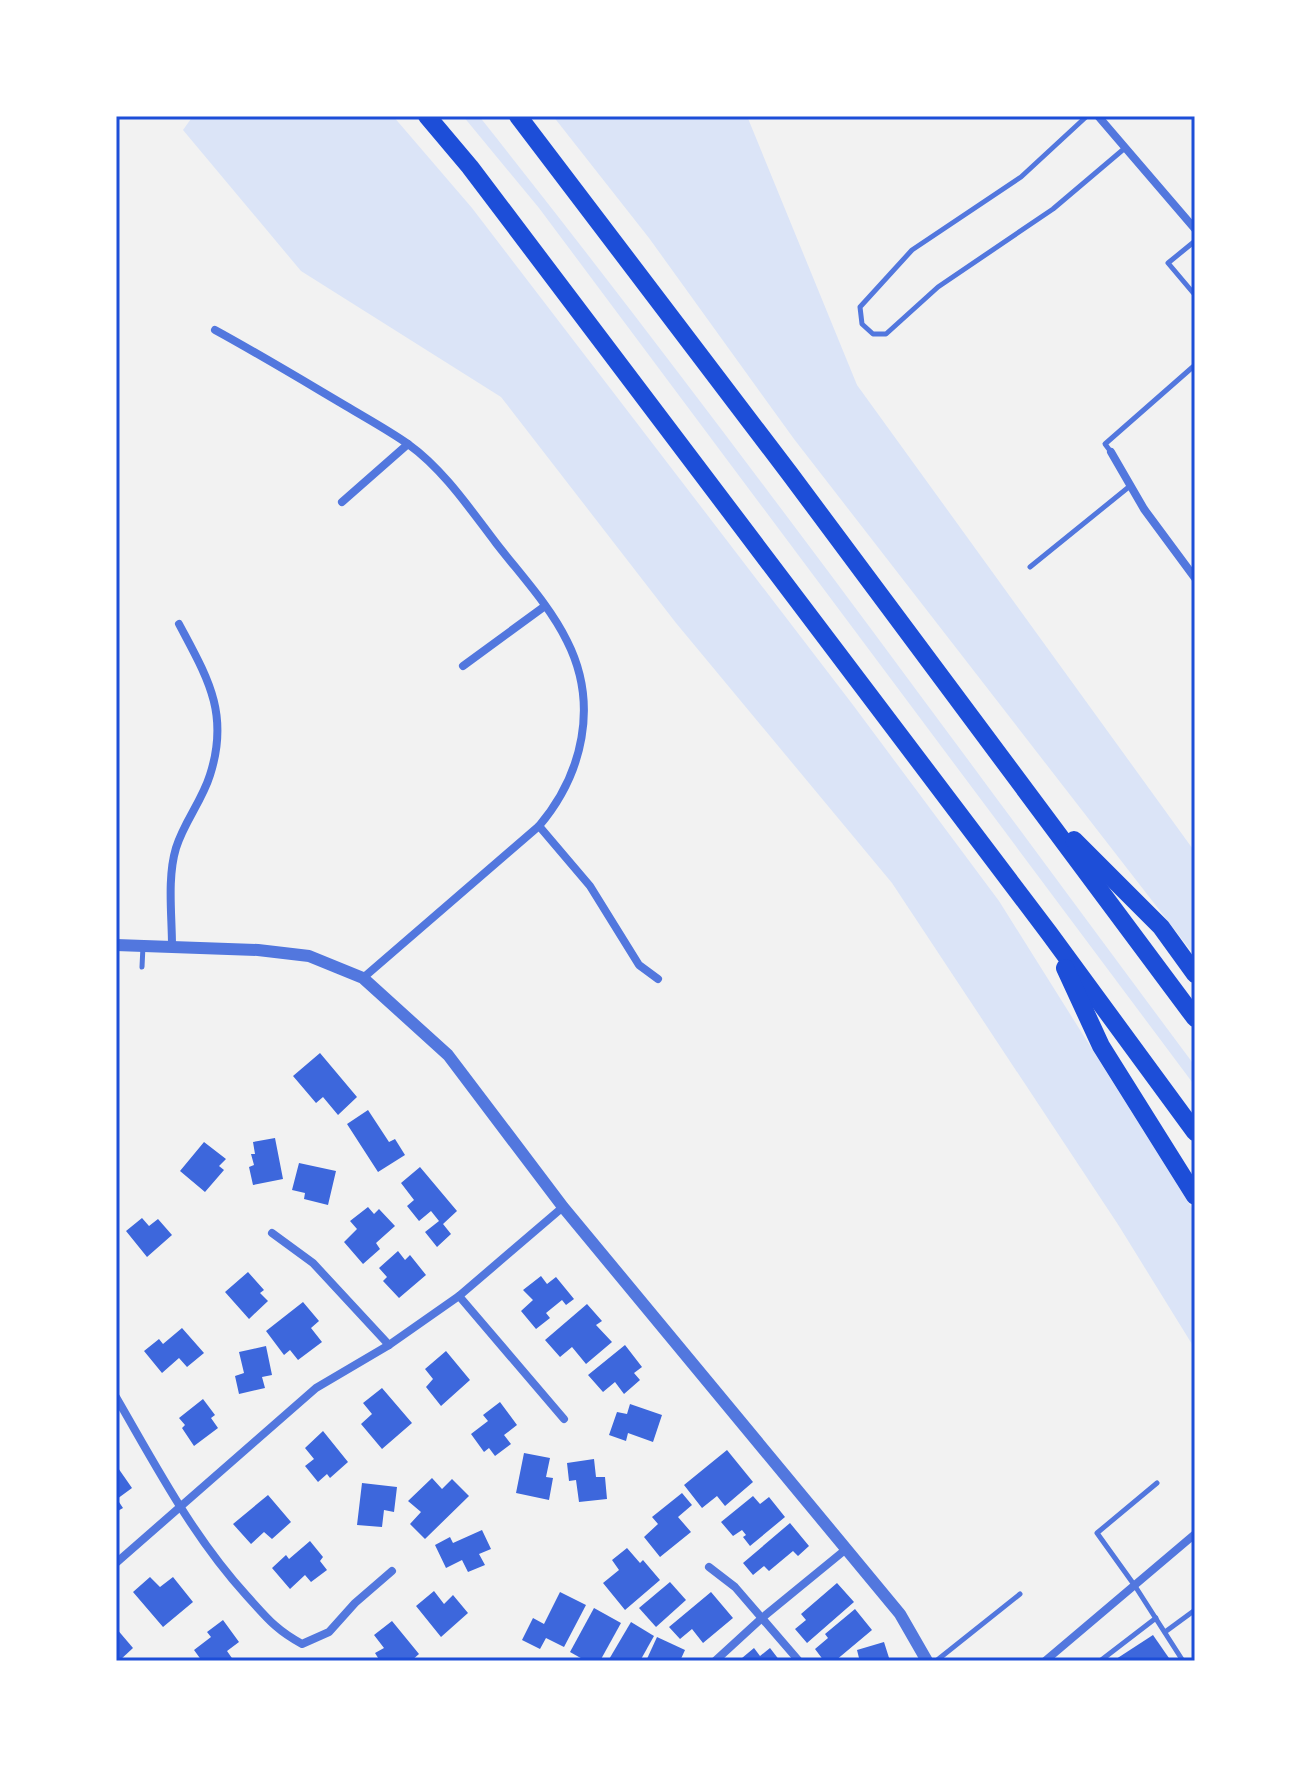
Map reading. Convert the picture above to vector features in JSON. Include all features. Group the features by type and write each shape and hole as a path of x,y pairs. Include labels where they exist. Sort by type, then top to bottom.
{"highway":[{"path":"427,116 470,167 1049,933 1195,1132"},
{"path":"518,116 1195,1018"},
{"path":"1029,795 1161,927 1195,974"},
{"path":"1049,933 1101,1046 1195,1196"}],"street":[{"path":"1098,116 1195,229"},
{"path":"215,330 266,357 408,444 434,467 545,606 567,641 577,667 584,725 581,750 573,774 555,807 539,826 363,978"},
{"path":"342,502 408,444"},
{"path":"1111,452 1144,509 1195,578"},
{"path":"463,666 545,606"},
{"path":"172,946 175,851 210,776 219,720 209,682 179,624"},
{"path":"539,826 590,886 639,965 658,979"},
{"path":"116,945 172,946 279,957 309,956 363,978 448,1055 563,1207 900,1614 927,1661"},
{"path":"116,1563 316,1388 389,1345 459,1296 563,1207"},
{"path":"272,1233 313,1263 389,1345"},
{"path":"459,1296 564,1419"},
{"path":"116,1397 197,1535 280,1633 302,1644 329,1632 355,1603 392,1571"},
{"path":"1045,1661 1195,1534"},
{"path":"715,1661 845,1550"},
{"path":"709,1567 735,1587 799,1661"}],"lane":[{"path":"1087,116 1021,177 912,250 860,307 862,324 873,334 886,334 938,287 1053,209 1126,148"},
{"path":"1195,241 1168,263 1195,295"},
{"path":"1111,452 1105,444 1195,365"},
{"path":"1030,567 1131,485"},
{"path":"142,967 143,945"},
{"path":"1157,1483 1097,1533 1183,1661"},
{"path":"936,1661 1020,1594"},
{"path":"1165,1632 1195,1610"},
{"path":"1100,1661 1156,1618"}],"shaded area":[{"path":"193,116 393,116 472,208 853,705 999,901 1195,1213 1195,1349 1119,1226 892,883 676,623 501,397 301,271 183,130"},
{"path":"463,116 479,116 752,469 1195,1066 1195,1086 539,208"},
{"path":"553,116 747,116 857,385 1195,852 1195,956 794,439 649,238"}],"building":[{"path":"320,1053 357,1097 338,1115 323,1097 316,1103 293,1076"},
{"path":"368,1110 389,1142 395,1139 405,1155 378,1172 347,1124"},
{"path":"275,1138 283,1179 253,1185 249,1167 254,1165 251,1154 255,1154 253,1142"},
{"path":"204,1142 226,1159 219,1166 224,1170 205,1192 180,1171"},
{"path":"299,1163 336,1171 328,1205 304,1199 305,1193 292,1190"},
{"path":"420,1167 457,1211 443,1224 451,1234 437,1247 425,1232 439,1221 431,1211 419,1221 407,1206 414,1200 401,1183"},
{"path":"368,1207 374,1214 379,1209 395,1226 376,1243 380,1249 363,1264 344,1242 357,1229 350,1221"},
{"path":"142,1218 149,1226 158,1219 172,1235 147,1257 126,1231"},
{"path":"398,1251 405,1260 410,1255 426,1275 399,1298 383,1281 387,1277 379,1268"},
{"path":"248,1272 264,1290 260,1293 268,1301 249,1319 225,1292"},
{"path":"541,1276 547,1284 556,1277 574,1299 566,1305 562,1300 546,1313 550,1318 536,1329 521,1311 533,1300 523,1290"},
{"path":"303,1302 319,1321 311,1328 322,1342 298,1360 290,1350 284,1355 266,1331"},
{"path":"587,1304 602,1321 596,1325 612,1342 586,1364 572,1347 560,1357 545,1340"},
{"path":"182,1328 204,1353 187,1367 179,1358 162,1373 144,1351 159,1339 163,1344"},
{"path":"625,1345 642,1367 634,1373 640,1380 624,1394 615,1382 603,1392 588,1375"},
{"path":"266,1346 272,1375 262,1377 265,1388 239,1394 235,1376 244,1373 239,1352"},
{"path":"446,1351 470,1380 441,1406 426,1387 433,1379 425,1369"},
{"path":"382,1388 412,1423 382,1449 361,1424 372,1414 363,1403"},
{"path":"203,1399 215,1415 211,1418 218,1428 194,1446 179,1418"},
{"path":"500,1402 517,1425 504,1435 511,1444 495,1456 489,1448 484,1452 471,1434 488,1421 483,1415"},
{"path":"630,1404 662,1415 653,1442 628,1433 626,1441 609,1435 617,1412 627,1414"},
{"path":"323,1431 348,1462 330,1478 327,1474 318,1482 305,1466 314,1459 305,1448"},
{"path":"727,1450 753,1482 725,1506 717,1496 702,1508 684,1485"},
{"path":"524,1453 550,1458 546,1477 553,1478 549,1500 516,1493"},
{"path":"594,1459 596,1477 605,1477 607,1499 579,1502 576,1480 569,1481 567,1463"},
{"path":"116,1465 132,1488 117,1499 123,1508 116,1512"},
{"path":"432,1478 442,1489 452,1479 469,1496 425,1539 410,1524 421,1512 408,1501"},
{"path":"362,1483 397,1487 394,1512 384,1510 382,1527 357,1525"},
{"path":"682,1493 692,1505 678,1517 691,1532 660,1557 644,1537 658,1524 652,1517"},
{"path":"268,1495 291,1522 272,1539 264,1532 251,1544 233,1524"},
{"path":"753,1496 760,1504 769,1497 785,1517 750,1546 742,1530 733,1536 721,1522"},
{"path":"790,1523 809,1546 798,1556 793,1551 769,1571 764,1566 753,1575 743,1563"},
{"path":"482,1530 491,1549 479,1554 485,1565 468,1572 462,1560 446,1568 435,1545 450,1537 453,1543"},
{"path":"310,1541 323,1557 320,1561 327,1570 311,1582 305,1575 290,1589 272,1568 286,1555 289,1559"},
{"path":"627,1548 640,1563 643,1560 660,1580 625,1610 603,1583 619,1570 612,1560"},
{"path":"150,1577 160,1587 173,1577 193,1602 163,1627 133,1592"},
{"path":"670,1582 686,1600 656,1627 639,1608"},
{"path":"837,1583 854,1602 807,1643 795,1629 806,1620 801,1614"},
{"path":"434,1591 444,1604 453,1595 468,1613 441,1637 416,1606"},
{"path":"560,1592 586,1605 564,1647 546,1638 540,1649 522,1640 533,1618 544,1624"},
{"path":"711,1592 733,1618 703,1643 692,1629 680,1639 669,1627"},
{"path":"594,1608 621,1623 600,1661 586,1661 570,1652"},
{"path":"855,1609 872,1630 835,1661 824,1661 815,1649 828,1638 825,1634"},
{"path":"223,1620 239,1642 227,1651 234,1661 202,1661 194,1650 211,1637 207,1632"},
{"path":"392,1621 419,1654 411,1661 380,1661 375,1653 384,1648 374,1635"},
{"path":"631,1622 654,1636 640,1661 608,1661"},
{"path":"116,1628 133,1648 119,1661 116,1661"},
{"path":"1153,1635 1171,1661 1113,1661"},
{"path":"657,1637 685,1650 680,1661 646,1661"},
{"path":"884,1642 890,1661 851,1661 859,1658 857,1650"},
{"path":"754,1648 760,1656 770,1648 780,1661 745,1661 742,1658"}]}
